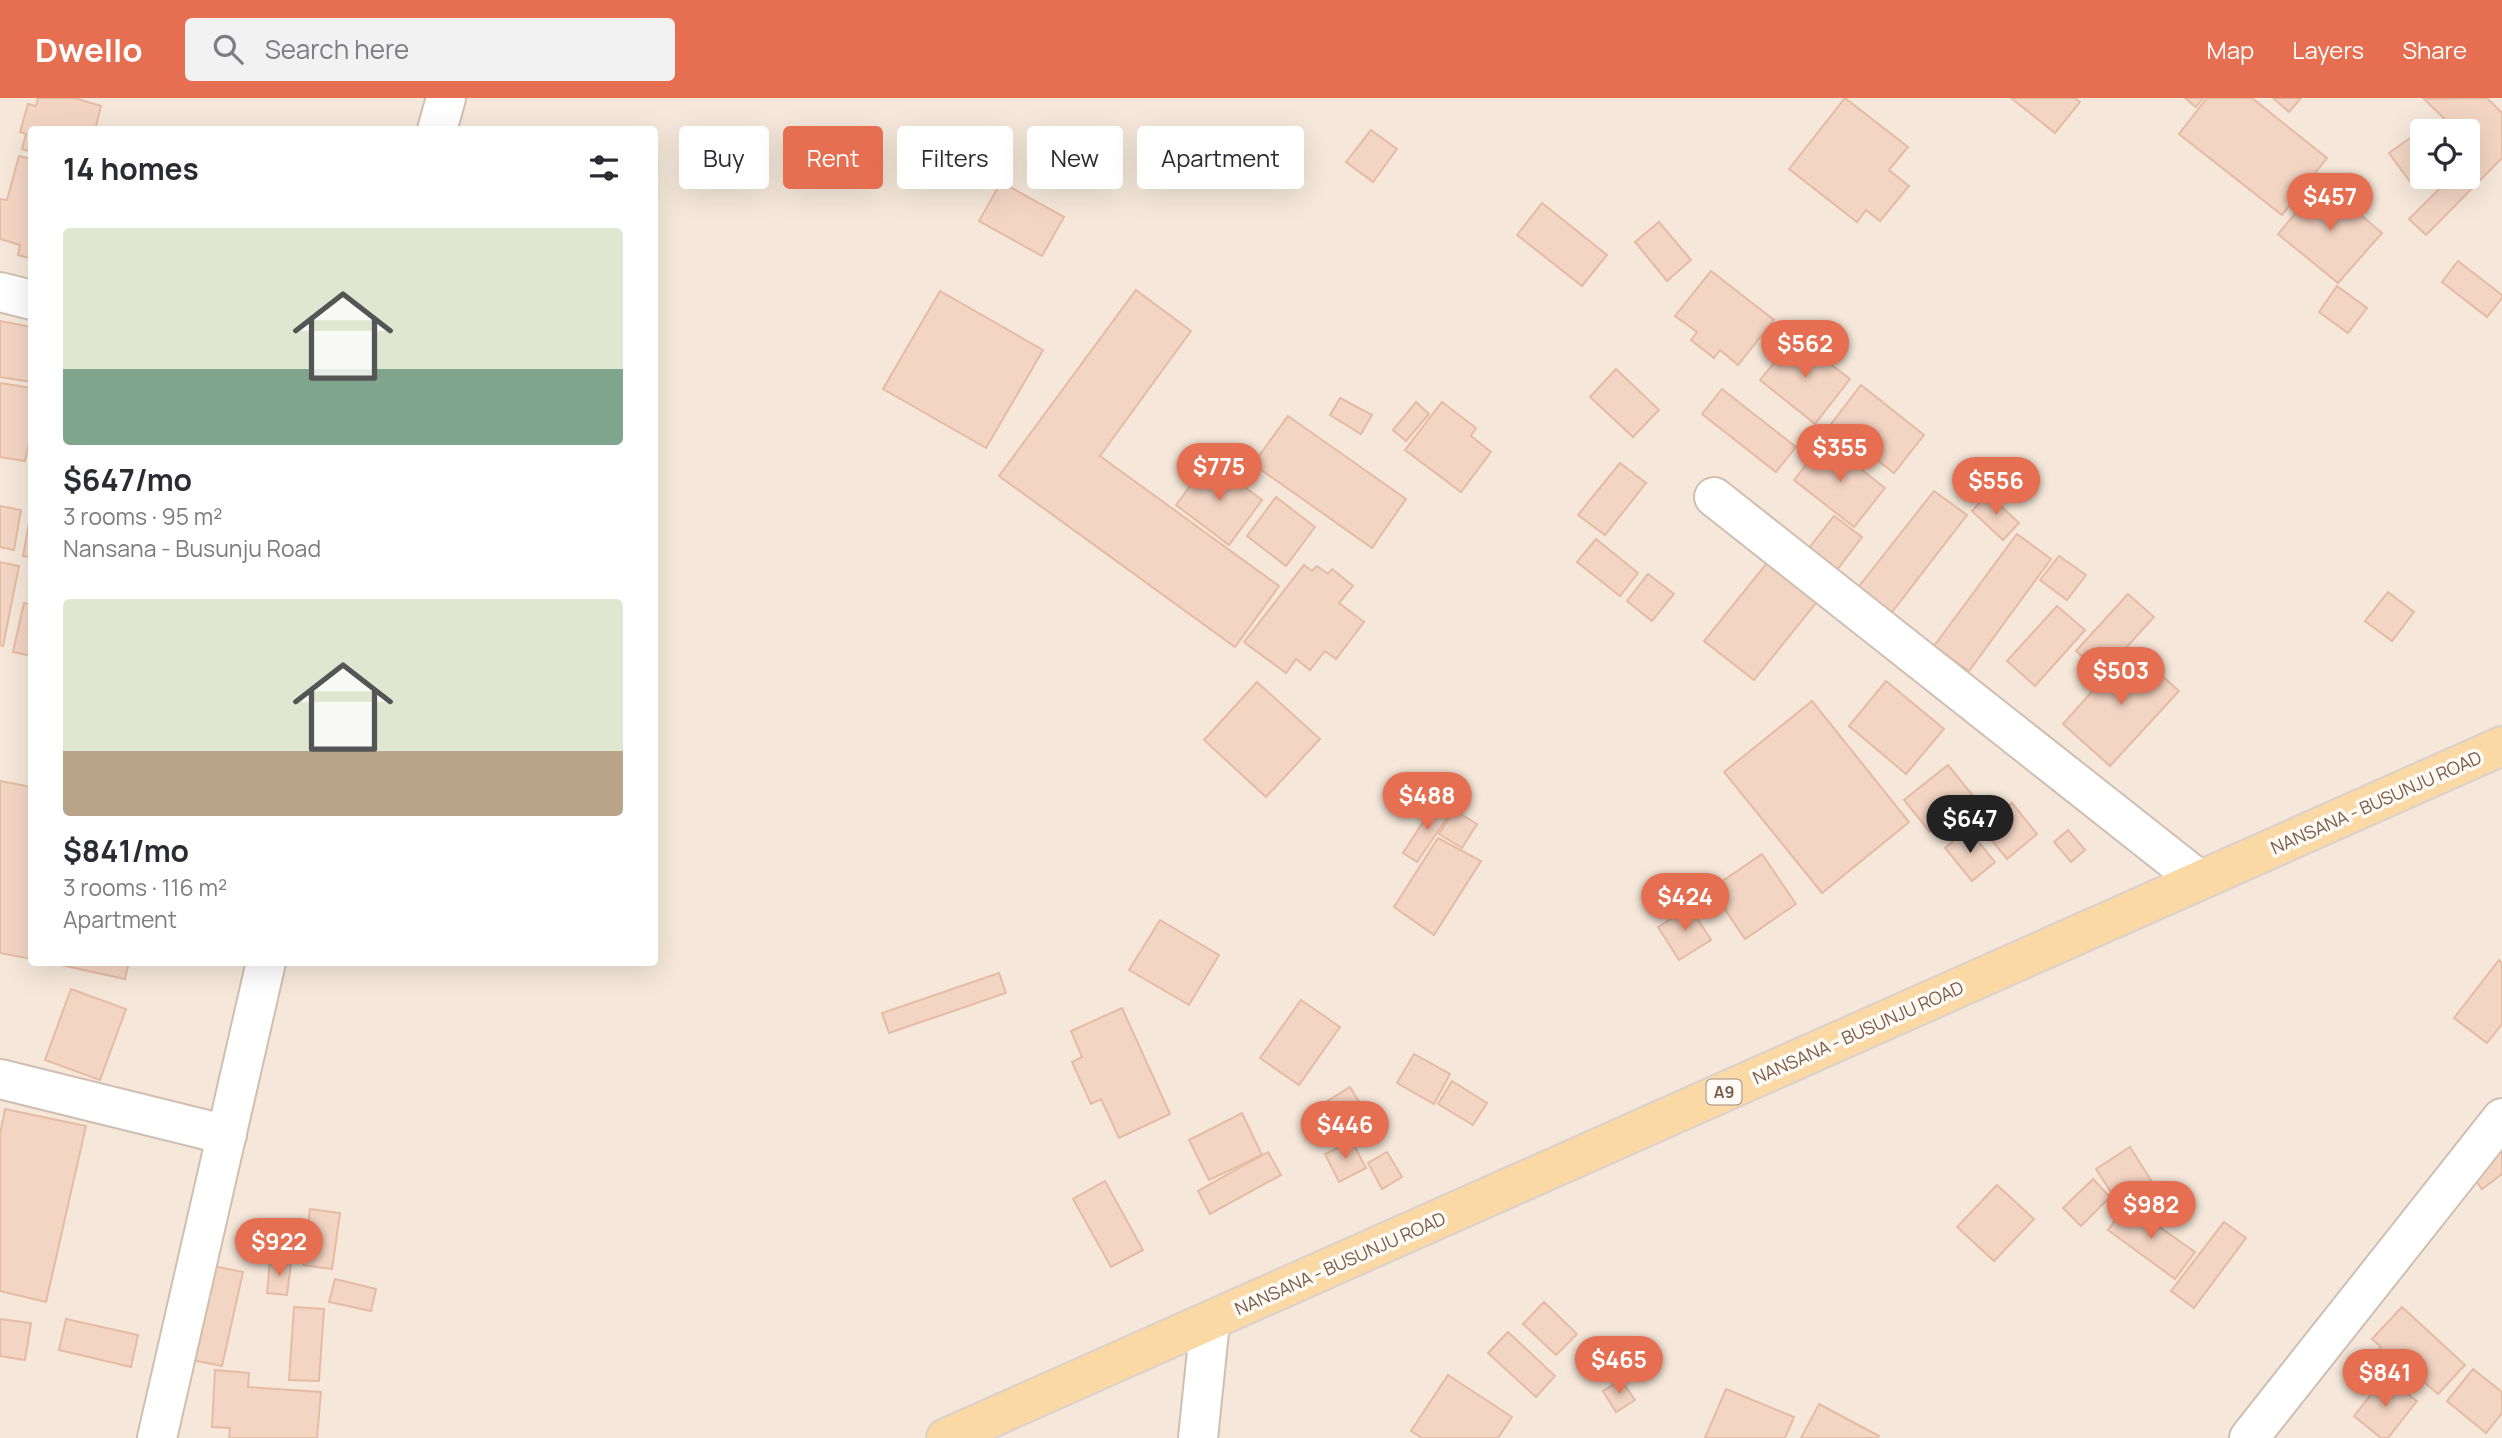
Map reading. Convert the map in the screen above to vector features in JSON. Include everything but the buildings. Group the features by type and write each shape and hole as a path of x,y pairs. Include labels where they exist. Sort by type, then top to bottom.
{"main road":[{"name":"NANSANA - BUSUNJU ROAD","path":"946,1438 2502,746"}],"street":[{"path":"438,126 446,98"},
{"path":"0,292 28,299"},
{"path":"1714,497 2199,880"},
{"path":"157,1438 265,966"},
{"path":"0,1079 227,1135"},
{"path":"2249,1438 2502,1118"},
{"path":"1198,1438 1210,1321"}],"shaded area":[{"path":"0,98 2502,98 2502,1438 0,1438"}]}
